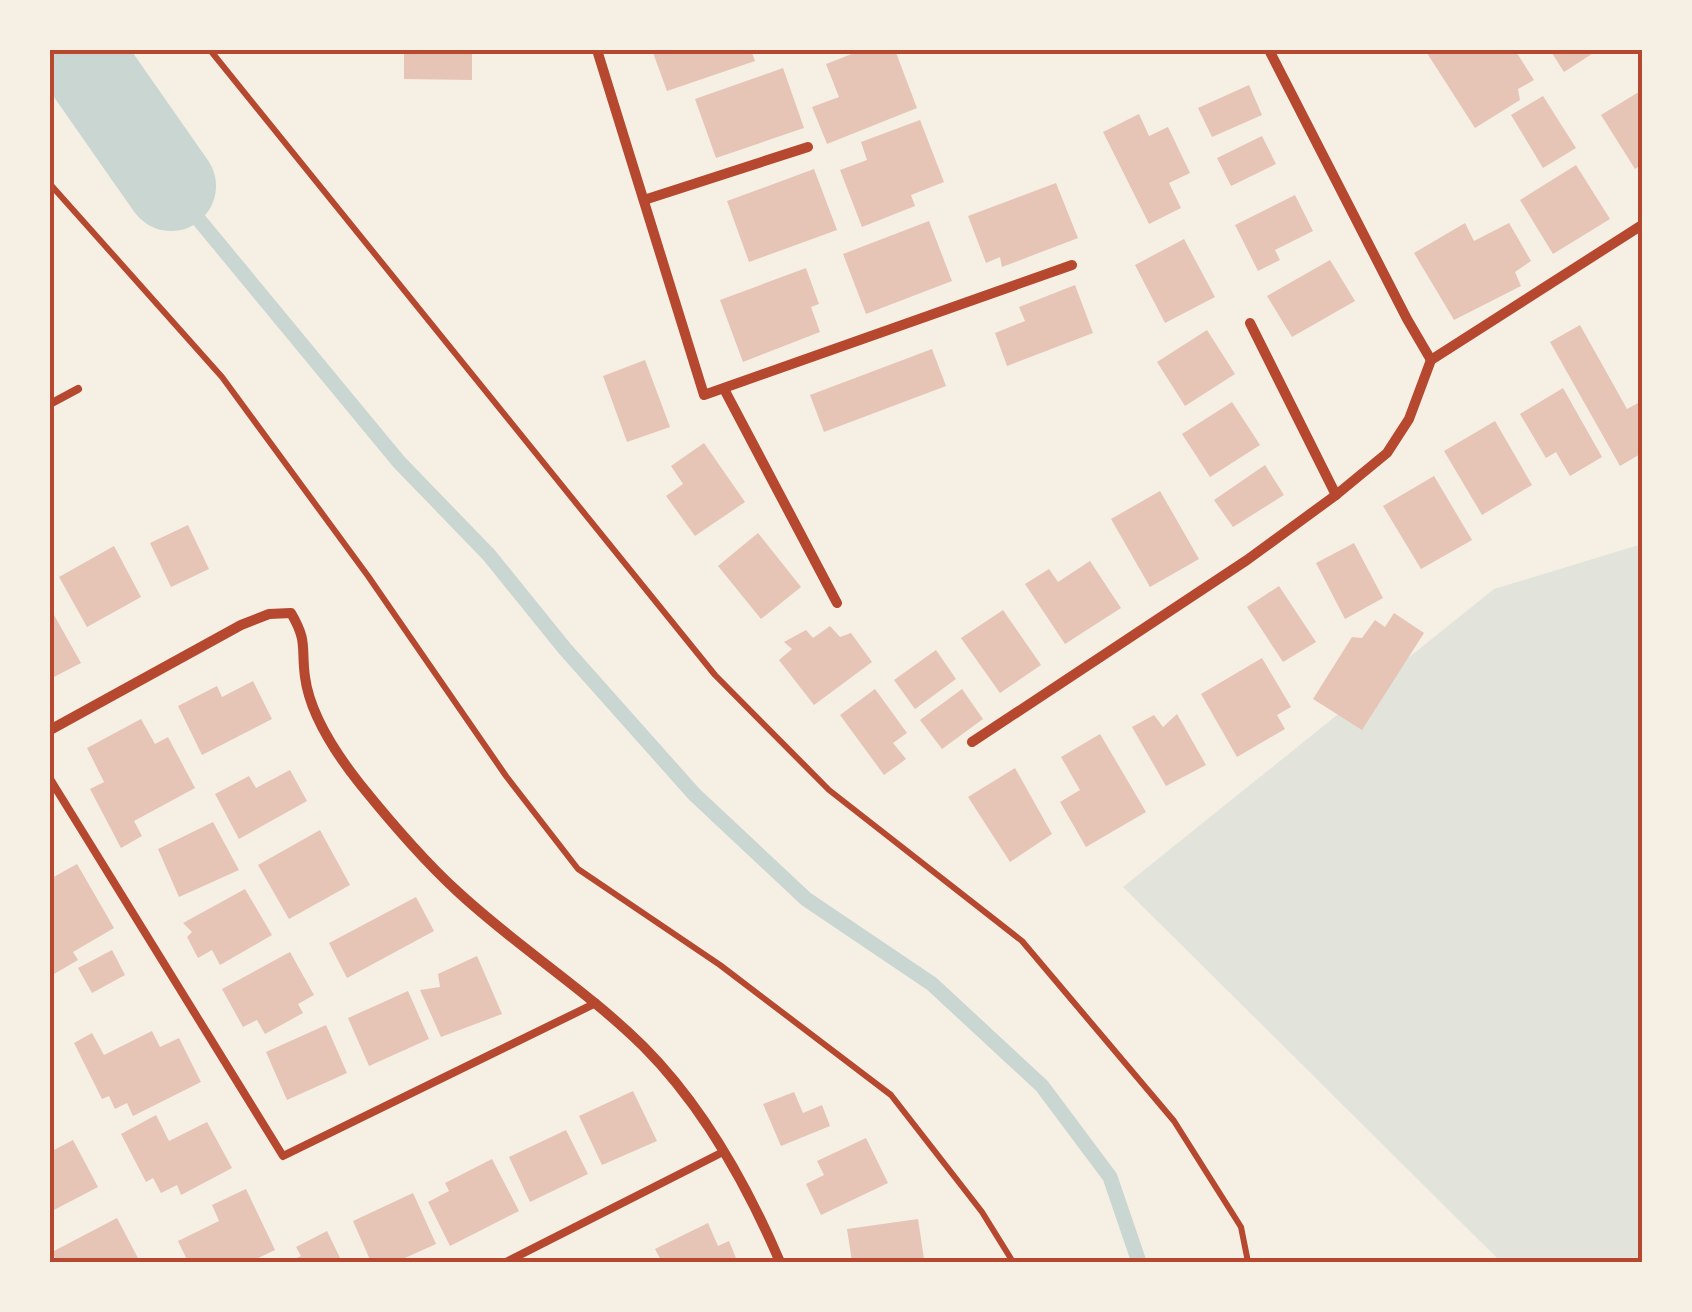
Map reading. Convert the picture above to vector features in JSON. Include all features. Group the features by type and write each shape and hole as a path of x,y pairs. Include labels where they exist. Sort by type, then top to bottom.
{"street":[{"path":"597,50 704,396 1072,265"},
{"path":"1269,50 1406,320 1431,360"},
{"path":"644,200 808,147"},
{"path":"972,742 1231,571 1336,496 1387,453 1409,418 1431,360 1642,225"},
{"path":"1250,323 1336,496"},
{"path":"724,389 837,603"},
{"path":"50,730 241,626 269,614 291,612 304,636 305,679 318,719 359,782 454,889 596,1003 644,1047 683,1091 755,1203 780,1262"}],"lane":[{"path":"50,404 78,389"},
{"path":"50,779 283,1156 596,1003"},
{"path":"506,1262 723,1152"}],"path":[{"path":"210,50 715,675 829,790 1022,941 1174,1122 1241,1227 1248,1262"},
{"path":"50,184 222,377 368,576 506,776 578,869 720,965 891,1095 982,1212 1013,1262"}],"shaded area":[{"path":"1642,544 1642,1262 1501,1262 1123,887 1494,589"}],"building":[{"path":"404,50 472,50 472,80 404,79"},
{"path":"652,50 751,50 755,61 667,91"},
{"path":"862,50 895,50 917,108 827,144 812,107 839,97 826,64"},
{"path":"1425,50 1515,50 1534,80 1518,89 1520,100 1475,128"},
{"path":"1550,50 1598,50 1564,72"},
{"path":"783,68 804,128 716,158 695,99"},
{"path":"1249,85 1262,115 1212,137 1198,108"},
{"path":"1642,90 1642,164 1635,169 1601,115"},
{"path":"1543,96 1576,148 1543,168 1511,115"},
{"path":"1139,114 1149,136 1168,127 1190,173 1169,183 1181,208 1149,224 1103,132"},
{"path":"920,120 944,182 911,195 915,206 862,227 840,170 867,160 861,142"},
{"path":"1262,136 1276,164 1231,186 1217,158"},
{"path":"1576,165 1610,219 1553,254 1520,200"},
{"path":"814,169 837,230 749,262 727,201"},
{"path":"1056,183 1078,238 1002,267 1000,257 986,263 968,216"},
{"path":"1295,195 1313,231 1275,250 1280,260 1258,271 1235,225"},
{"path":"929,221 952,281 866,314 843,254"},
{"path":"1465,223 1474,241 1509,223 1531,261 1515,272 1521,286 1454,320 1414,253"},
{"path":"1184,239 1215,297 1165,323 1135,265"},
{"path":"1330,260 1355,301 1292,337 1267,296"},
{"path":"806,268 819,304 811,307 820,332 743,362 720,300"},
{"path":"1075,285 1093,333 1007,366 995,333 1025,321 1019,307"},
{"path":"1580,325 1627,409 1638,403 1642,409 1642,453 1620,466 1550,342"},
{"path":"1207,330 1235,374 1185,406 1157,362"},
{"path":"932,349 946,386 824,432 810,395"},
{"path":"645,360 670,427 627,442 603,376"},
{"path":"1563,388 1602,457 1570,476 1556,452 1546,458 1520,414"},
{"path":"1232,402 1260,445 1210,477 1182,434"},
{"path":"1495,421 1532,485 1482,515 1444,451"},
{"path":"704,443 745,502 695,536 666,496 683,484 671,466"},
{"path":"1265,465 1284,495 1233,527 1214,500"},
{"path":"1434,476 1472,540 1421,569 1383,506"},
{"path":"1160,491 1199,559 1150,587 1111,519"},
{"path":"188,525 209,569 171,587 150,543"},
{"path":"758,533 801,587 761,619 718,566"},
{"path":"1354,543 1383,598 1345,619 1316,563"},
{"path":"114,546 141,597 87,627 59,577"},
{"path":"1090,561 1121,608 1065,644 1025,584 1049,569 1058,582"},
{"path":"1279,586 1316,642 1283,662 1247,607"},
{"path":"1003,610 1041,665 1000,693 961,638"},
{"path":"1394,613 1424,633 1362,730 1313,699 1352,637 1362,638 1375,620 1385,627"},
{"path":"54,615 81,663 50,679 50,617"},
{"path":"830,626 840,637 851,633 872,662 814,705 779,660 792,649 784,642 806,630 813,638"},
{"path":"936,650 956,679 915,709 894,680"},
{"path":"1262,658 1291,707 1277,715 1285,729 1237,757 1201,694"},
{"path":"253,681 272,719 202,755 178,706 217,686 222,697"},
{"path":"875,689 907,733 893,743 906,759 884,775 840,715"},
{"path":"962,689 983,719 942,749 920,720"},
{"path":"1177,714 1206,765 1166,786 1132,727 1154,715 1163,727"},
{"path":"141,719 155,744 168,737 195,788 134,821 142,836 121,848 90,789 104,782 87,748"},
{"path":"1100,734 1146,812 1086,847 1060,802 1080,790 1061,757"},
{"path":"1015,768 1052,834 1010,862 968,797"},
{"path":"290,770 307,801 239,839 215,794 249,776 256,788"},
{"path":"213,822 239,870 179,897 158,849"},
{"path":"320,830 350,885 289,919 258,865"},
{"path":"77,864 114,928 73,952 78,960 54,974 50,967 50,879"},
{"path":"245,889 272,935 220,965 212,950 198,958 187,937 192,932 183,923"},
{"path":"416,897 434,931 347,978 329,943"},
{"path":"112,950 125,975 92,993 78,968"},
{"path":"290,952 314,995 298,1004 303,1013 265,1034 257,1020 243,1027 222,989"},
{"path":"477,956 502,1014 441,1037 420,990 440,987 438,974"},
{"path":"408,991 429,1039 369,1066 348,1018"},
{"path":"326,1025 347,1073 287,1100 266,1052"},
{"path":"152,1031 160,1047 179,1038 201,1082 133,1116 127,1103 115,1109 109,1096 102,1099 74,1043 92,1033 104,1055"},
{"path":"633,1091 657,1141 602,1165 579,1116"},
{"path":"794,1092 803,1113 822,1105 830,1126 781,1146 763,1104"},
{"path":"156,1115 169,1141 207,1122 232,1168 181,1195 177,1185 161,1193 153,1178 146,1182 121,1134"},
{"path":"566,1130 588,1174 530,1202 509,1157"},
{"path":"866,1138 888,1183 821,1215 806,1184 824,1175 817,1161"},
{"path":"73,1140 98,1187 50,1212 50,1152"},
{"path":"492,1159 519,1211 450,1246 428,1202 449,1191 445,1183"},
{"path":"246,1189 275,1250 250,1262 188,1262 178,1241 219,1221 212,1205"},
{"path":"413,1193 436,1244 396,1262 371,1262 353,1221"},
{"path":"117,1218 140,1262 57,1262 52,1252"},
{"path":"918,1219 924,1259 852,1262 847,1229"},
{"path":"708,1223 718,1246 729,1241 736,1258 728,1262 662,1262 655,1249"},
{"path":"327,1231 342,1262 288,1262 301,1256 296,1247"}],"waterway":[{"path":"76,50 171,186"},
{"path":"171,186 399,462 489,555 565,649 694,794 806,899 932,984 1042,1086 1110,1177 1139,1262"}]}
